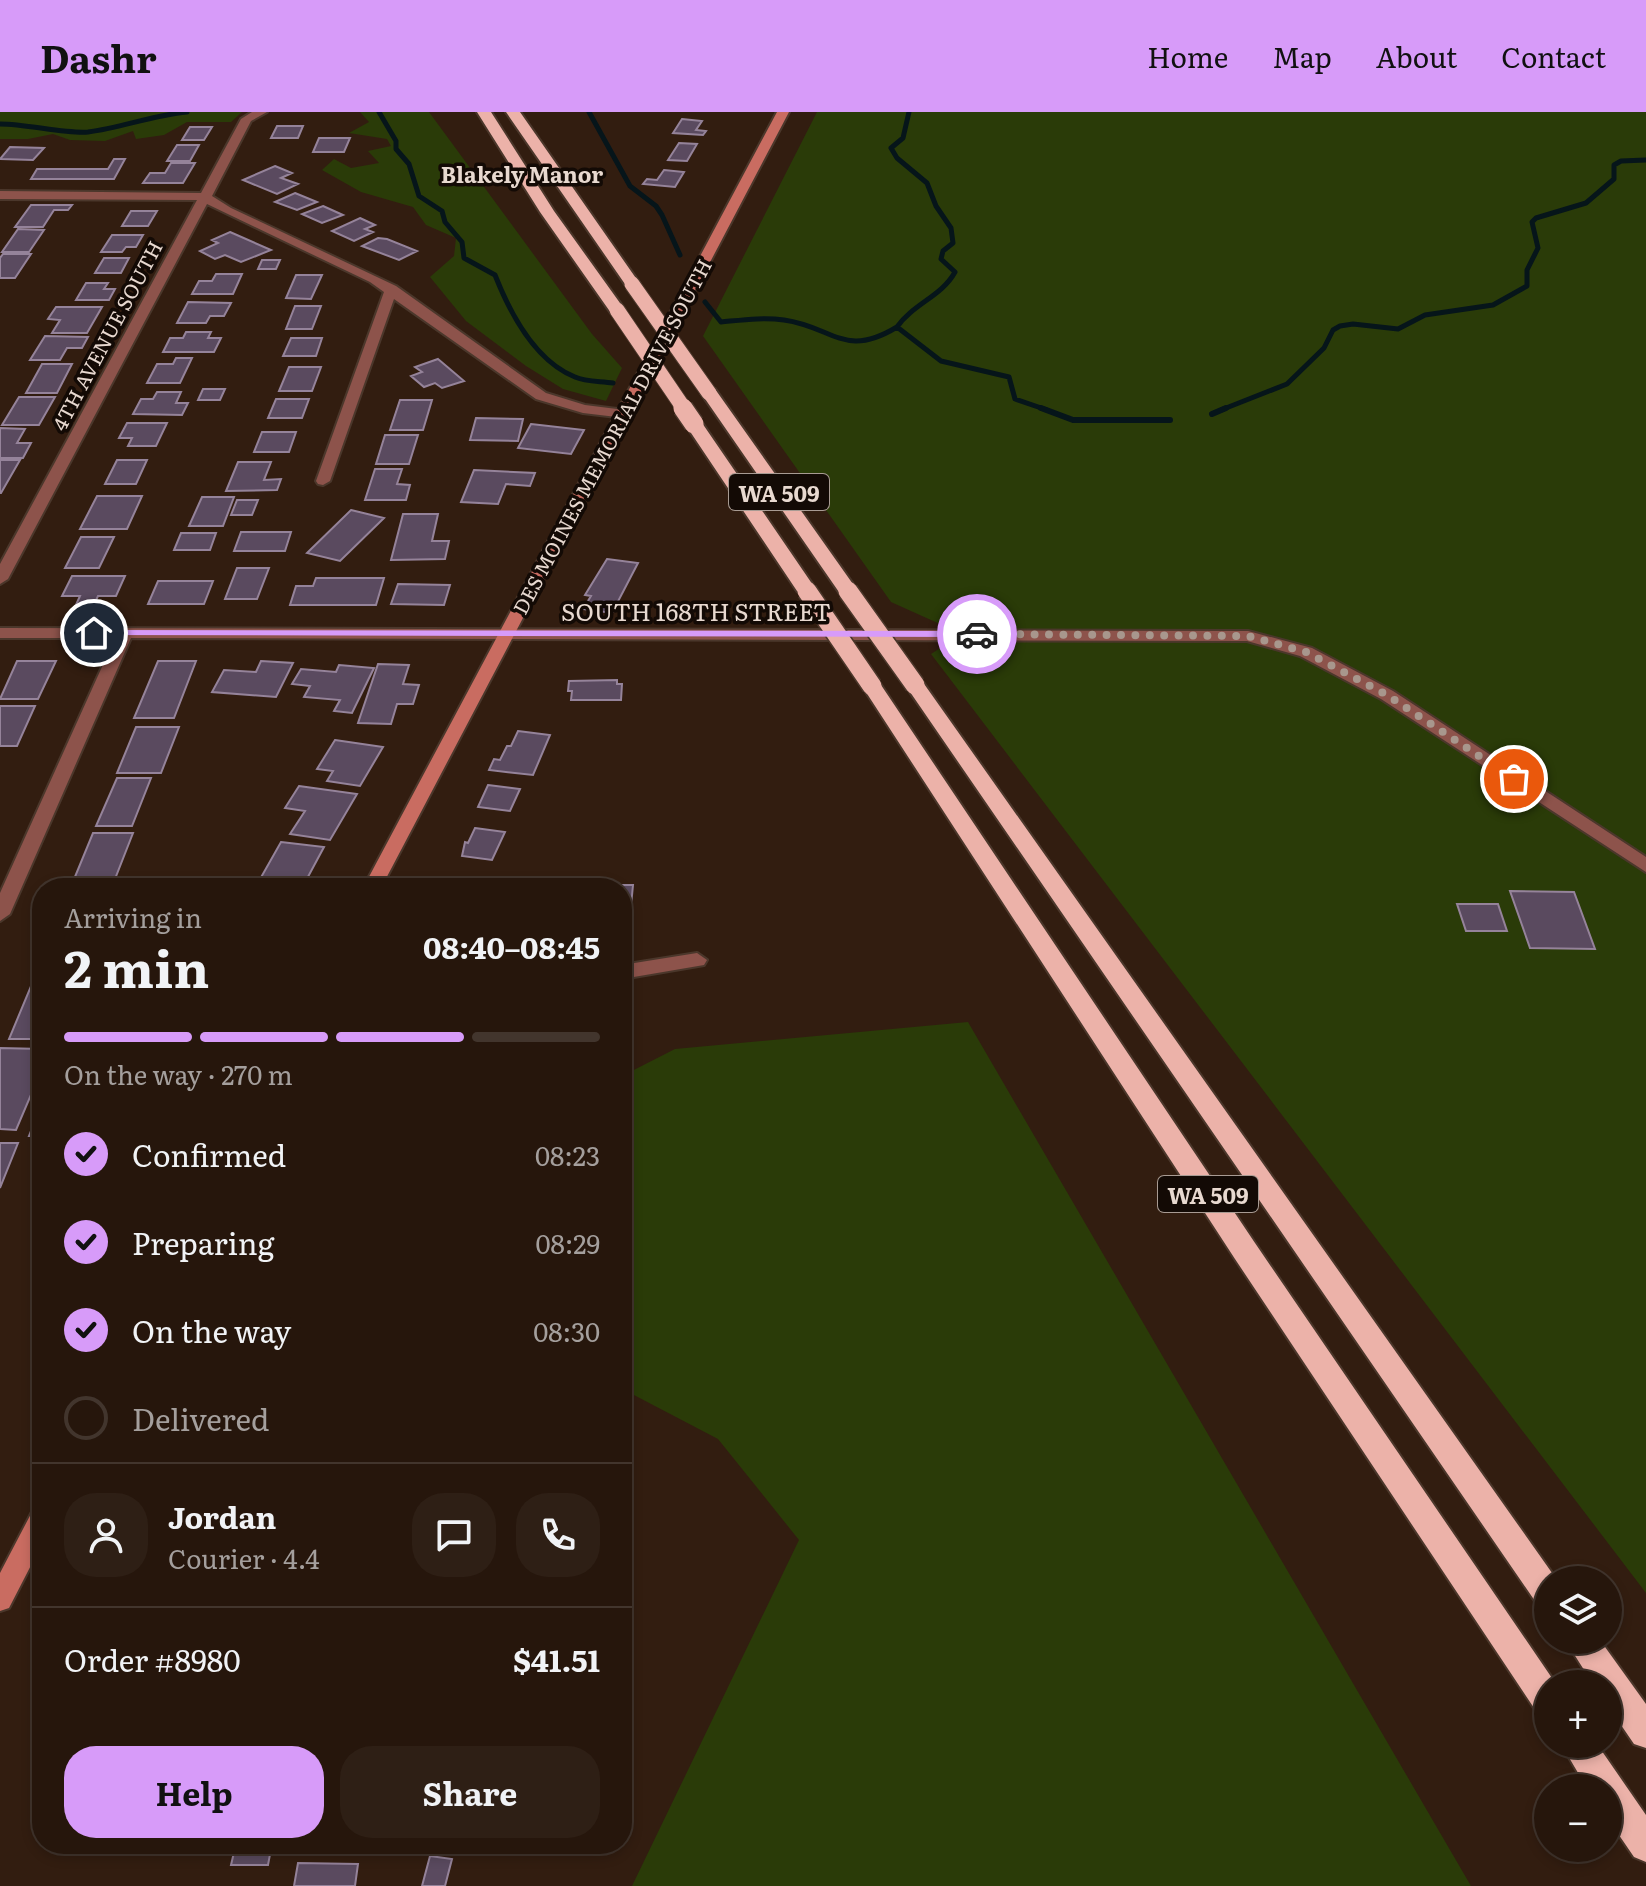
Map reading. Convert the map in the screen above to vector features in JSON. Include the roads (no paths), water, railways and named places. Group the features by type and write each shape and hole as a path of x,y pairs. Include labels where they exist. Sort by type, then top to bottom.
{"highway":[{"path":"465,112 520,188 547,212"},
{"name":"WA 509","path":"484,112 547,212 872,686 1245,1251 1534,1679"},
{"name":"WA 509","path":"513,112 1534,1573"},
{"path":"530,112 539,129 537,146"},
{"path":"1591,1654 1646,1732"},
{"path":"1622,1809 1646,1845"}],"main road":[{"name":"DES MOINES MEMORIAL DRIVE SOUTH","path":"377,878 783,112"},
{"path":"0,1599 32,1537"}],"street":[{"name":"4TH AVENUE SOUTH","path":"0,579 247,119 258,113"},
{"path":"0,195 205,197 227,211 391,289 541,396 583,409 625,414"},
{"path":"323,481 391,289"},
{"name":"SOUTH 168TH STREET","path":"0,633 1248,636 1306,652 1387,695 1646,866"},
{"path":"0,914 125,633"},
{"path":"632,970 697,960"}],"waterway":[{"path":"0,124 88,132 187,112"},
{"path":"379,112 396,141 396,149 409,164 419,196 442,211 445,222 462,242 464,258 495,275 516,320 536,348 561,370 575,377 613,383"},
{"path":"589,112 630,186 656,206 662,215 680,255"},
{"path":"897,327 943,287 955,272 941,259 943,251 953,243 951,228 936,206 927,183 897,158 891,148 903,138 909,112"},
{"path":"1225,408 1287,384 1324,348 1333,330 1340,326 1353,324 1398,329 1425,315 1493,305 1527,286 1527,270 1538,248 1532,222 1536,218 1586,203 1614,179 1614,165 1621,161 1646,160"},
{"path":"705,302 721,322 784,320 851,341 879,336 897,327"},
{"path":"897,327 941,361 1009,377 1015,399 1047,410"},
{"path":"1041,408 1073,420 1170,420"},
{"path":"1212,414 1225,408"},
{"path":"1221,410 1225,408"}],"district":[{"name":"Blakely Manor","path":"522,173"}]}
